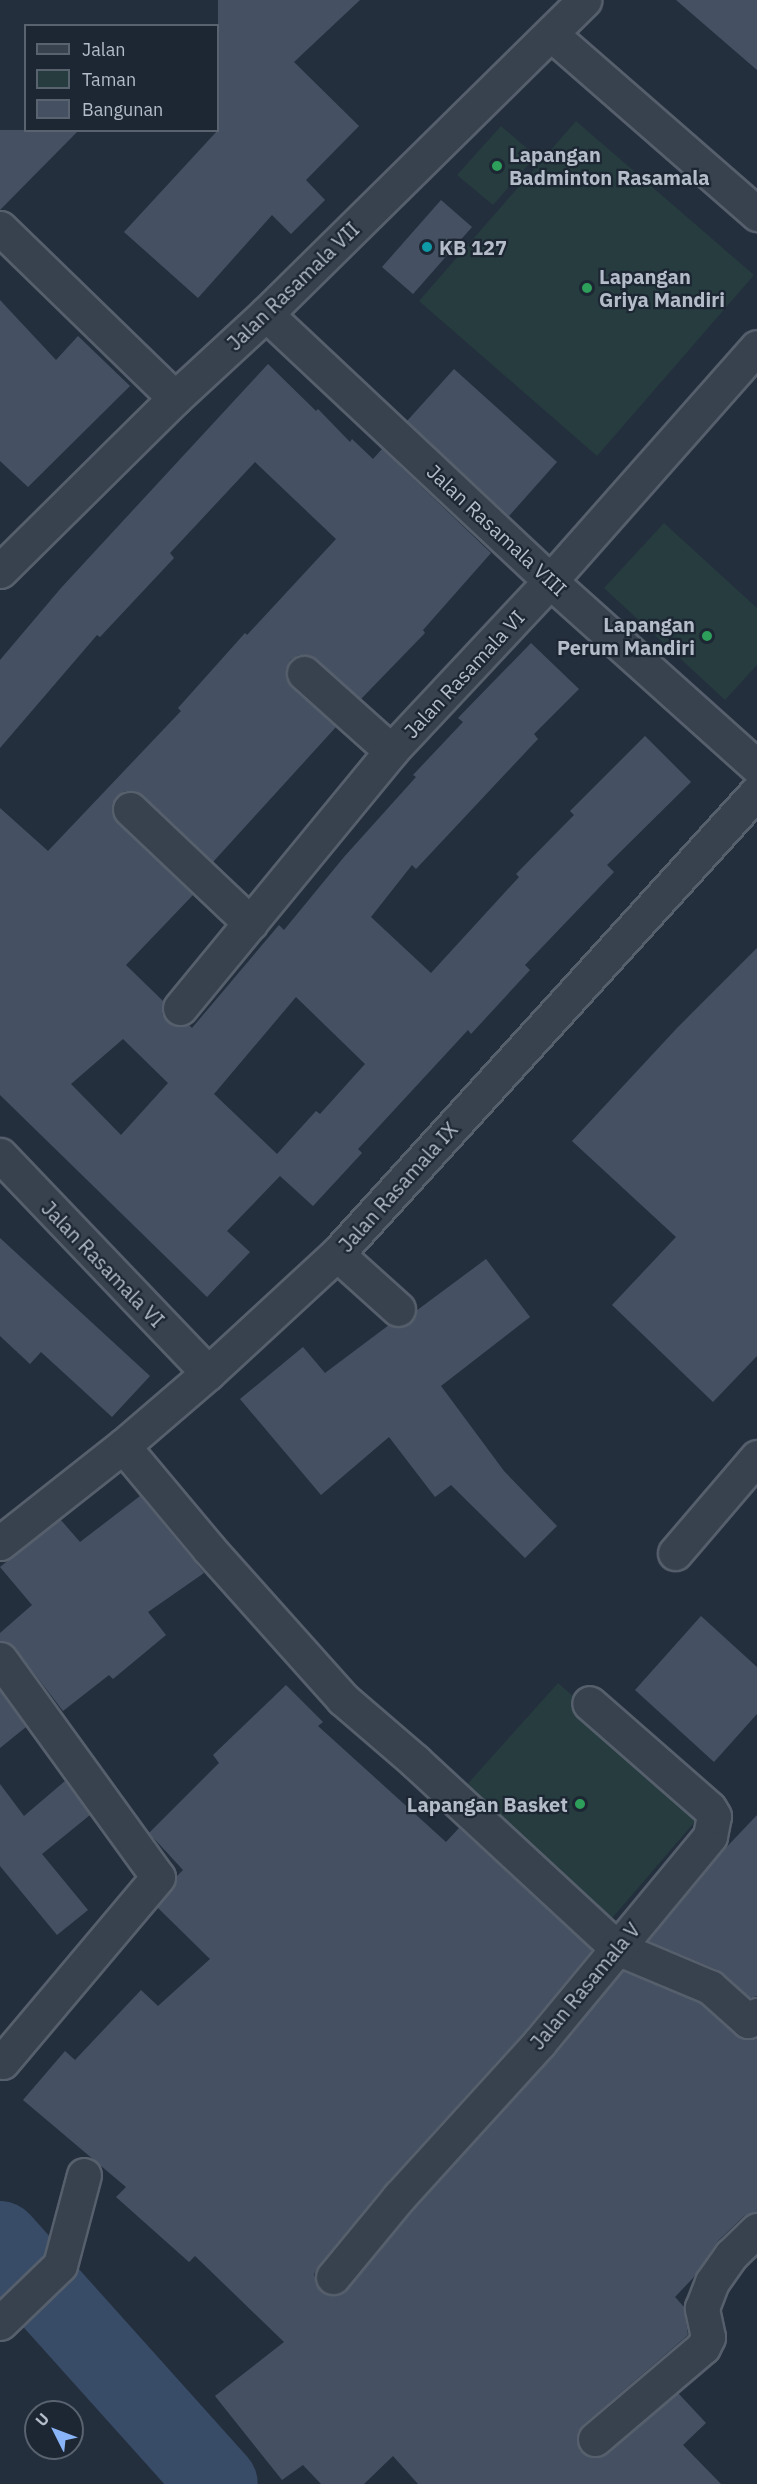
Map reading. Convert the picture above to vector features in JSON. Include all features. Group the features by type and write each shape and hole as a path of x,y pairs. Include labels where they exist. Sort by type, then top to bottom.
{"street":[{"name":"Jalan Rasamala VII","path":"0,571 175,398 267,314 584,0"},
{"path":"551,34 757,214"},
{"path":"0,228 175,398"},
{"name":"Jalan Rasamala VIII","path":"267,314 550,581 757,767"},
{"name":"Jalan Rasamala VI","path":"180,1008 391,751 550,581 757,347"},
{"path":"304,672 391,751"},
{"name":"Jalan Rasamala IX","path":"0,1543 123,1446 208,1373 337,1254 757,792"},
{"path":"130,809 250,923"},
{"name":"Jalan Rasamala VI","path":"0,1155 208,1373"},
{"path":"337,1254 398,1309"},
{"path":"123,1446 208,1549 343,1699 415,1761 617,1948 710,1987 748,2021 757,2015"},
{"path":"675,1553 757,1457"},
{"path":"0,1659 158,1876 2,2062"},
{"name":"Jalan Rasamala V","path":"333,2277 399,2197 538,2043 710,1836 714,1816 710,1808 589,1703"},
{"path":"0,2323 60,2265 84,2175"},
{"path":"595,2439 703,2347 708,2337 702,2308 712,2282 731,2255 757,2229"}],"green space":[{"name":"Lapangan Griya Mandiri","path":"576,121 754,275 597,456 419,301"},
{"name":"Lapangan Badminton Rasamala","path":"501,126 536,156 493,205 457,175"},
{"name":"Lapangan Perum Mandiri","path":"664,523 757,608 757,665 725,700 604,588"},
{"name":"Lapangan Basket","path":"558,1683 705,1810 601,1931 455,1798"}],"building":[{"path":"218,0 360,0 294,62 359,126 306,180 325,200 291,234 272,215 198,298 124,232 216,132 219,132"},
{"path":"676,0 757,0 757,70"},
{"path":"0,130 77,132 0,210"},
{"name":"KB 127","path":"441,200 472,227 413,294 382,267"},
{"path":"0,300 56,360 78,336 130,386 28,487 0,461"},
{"path":"268,364 316,411 318,409 350,442 352,439 373,459 382,449 491,553 423,630 425,633 361,699 316,659 308,655 299,655 290,660 286,678 291,687 336,727 213,862 142,795 135,791 125,791 116,797 112,805 112,814 117,822 193,895 126,965 163,1001 162,1014 168,1022 178,1027 188,1024 192,1028 279,925 284,930 344,857 416,777 413,775 463,722 458,718 531,643 579,689 534,734 538,739 416,869 412,865 371,917 431,973 519,877 516,874 574,815 570,811 645,736 691,782 607,865 614,872 525,965 530,970 471,1034 468,1030 358,1149 362,1153 313,1206 280,1176 227,1231 250,1252 207,1297 0,1095 0,808 48,851 181,711 178,708 245,633 247,635 336,539 255,462 170,553 174,558 100,637 97,635 0,748 0,660 61,588","holes":["296,997 365,1064 320,1114 316,1111 277,1154 214,1094","123,1039 168,1083 121,1135 71,1084"]},
{"path":"454,369 557,462 509,516 407,421"},
{"path":"757,948 757,1356 713,1402 612,1305 676,1237 572,1141 678,1027"},
{"path":"0,1238 150,1376 112,1417 41,1352 30,1364 0,1336"},
{"path":"486,1259 530,1317 441,1386 504,1471 557,1526 525,1558 451,1485 435,1497 389,1437 321,1495 240,1399 303,1347 325,1373 389,1325 403,1327 411,1322 416,1311"},
{"path":"140,1496 204,1573 148,1612 166,1635 113,1679 109,1675 63,1711 15,1648 8,1642 0,1641 0,1633 32,1605 0,1567 60,1519 80,1542"},
{"path":"701,1616 757,1667 757,1714 714,1762 635,1690"},
{"path":"286,1685 323,1722 318,1726 446,1842 459,1828 592,1950 525,2031 385,2185 319,2265 314,2274 316,2284 322,2292 330,2296 340,2294 347,2289 413,2209 553,2055 623,1971 700,2003 736,2035 743,2039 757,2037 757,2212 744,2216 718,2241 693,2278 675,2297 684,2307 688,2335 583,2425 578,2432 577,2442 580,2451 588,2456 598,2457 607,2454 678,2393 706,2423 683,2445 721,2484 418,2484 393,2456 364,2484 321,2484 303,2465 282,2480 215,2396 284,2342 195,2256 189,2262 116,2197 126,2187 23,2100 65,2051 75,2060 141,1990 158,2006 210,1959 157,1907 172,1889 176,1877 183,1870 149,1833 219,1763 213,1755"},
{"path":"0,1691 26,1727 0,1748"},
{"path":"65,1781 90,1815 42,1854 88,1910 57,1935 0,1866 0,1784 24,1816"},
{"path":"757,1815 757,1996 750,1998 718,1970 648,1941 721,1853"}],"waterway":[{"path":"0,2241 218,2484"}],"place":[{"name":"Lapangan Badminton Rasamala","path":"497,166"},
{"name":"KB 127","path":"427,247"},
{"name":"Lapangan Griya Mandiri","path":"587,288"},
{"name":"Lapangan Perum Mandiri","path":"707,636"},
{"name":"Lapangan Basket","path":"580,1804"}]}
